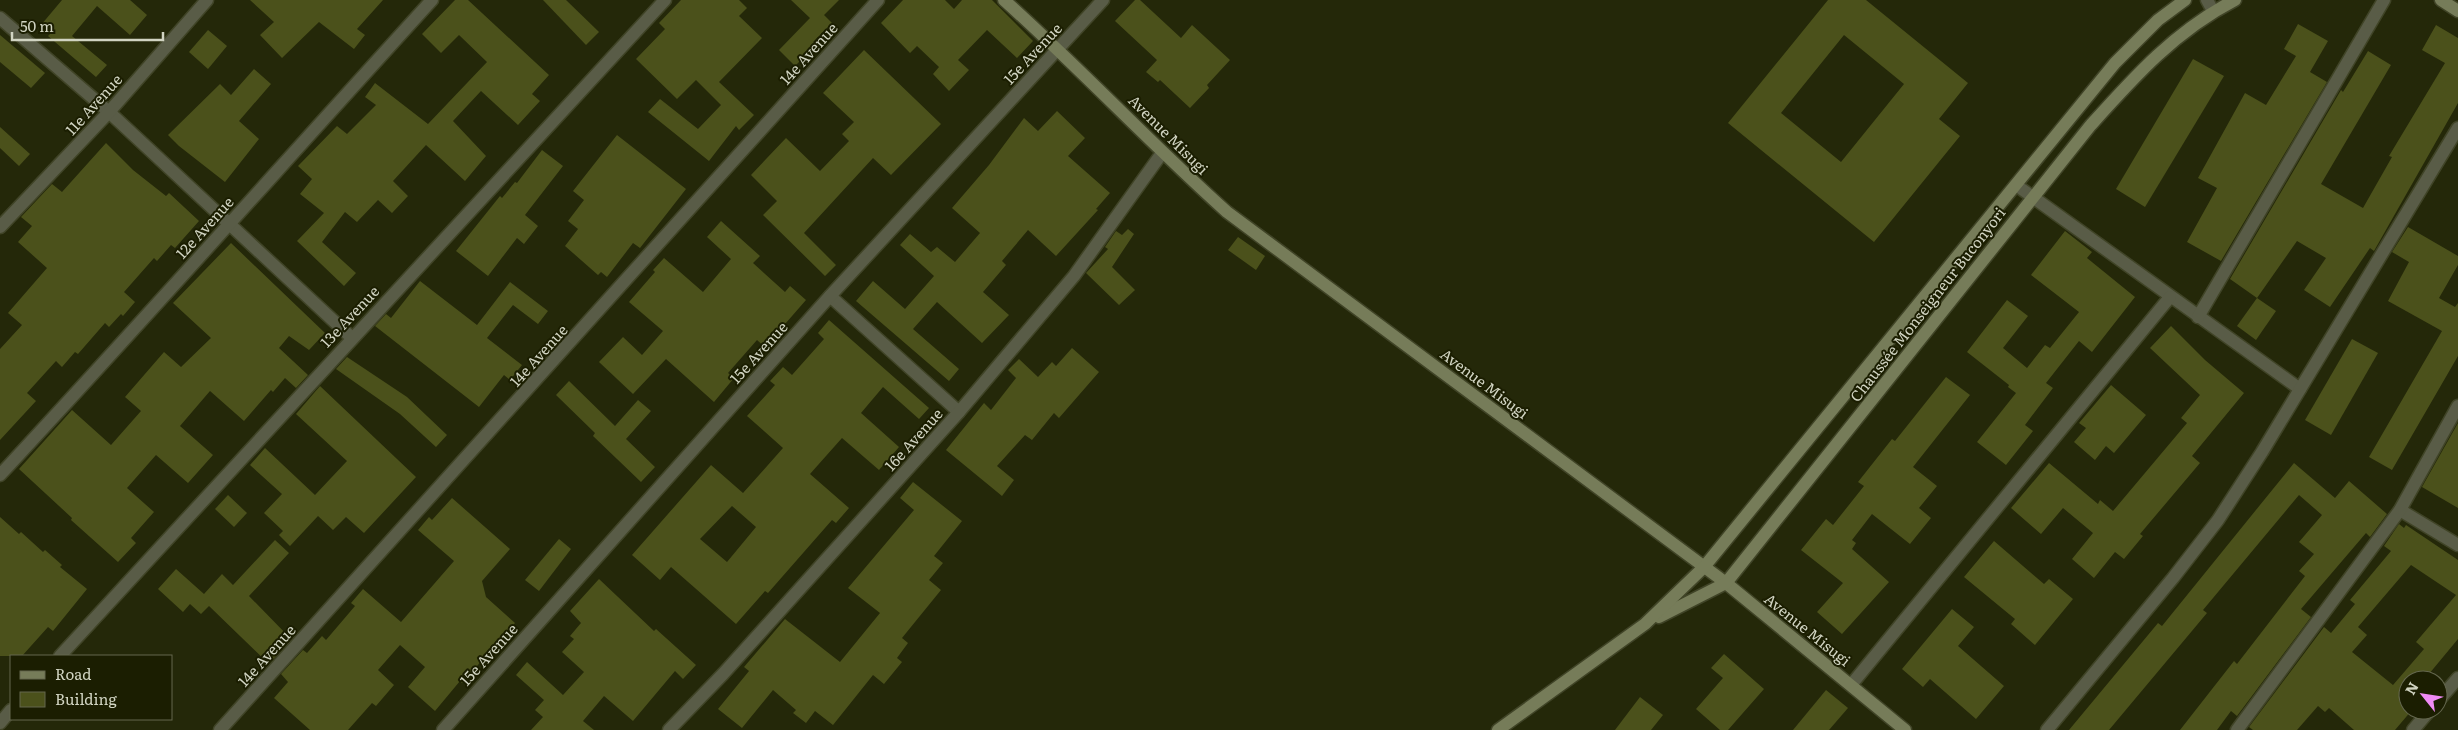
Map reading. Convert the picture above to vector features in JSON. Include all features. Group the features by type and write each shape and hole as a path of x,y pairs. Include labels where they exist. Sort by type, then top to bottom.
{"street":[{"name":"11e Avenue","path":"0,227 109,112 207,0"},
{"name":"12e Avenue","path":"0,474 114,352 228,223 432,0"},
{"name":"13e Avenue","path":"61,655 664,0"},
{"name":"14e Avenue","path":"220,730 878,0"},
{"name":"Avenue Misugi","path":"1004,0 1058,48 1162,153 1227,212 1726,583 1906,730"},
{"name":"15e Avenue","path":"443,730 830,296 1103,0"},
{"name":"Chaussée Monseigneur Buconyori","path":"1498,730 1645,624 1704,567 2115,63 2158,20 2185,0"},
{"name":"Chaussée Monseigneur Buconyori","path":"1645,624 1726,583 2033,195 2090,126 2132,80 2210,6 2235,0"},
{"path":"2198,317 2384,0"},
{"path":"2440,0 2458,11"},
{"path":"0,18 109,112 352,338"},
{"path":"2047,730 2173,578 2218,520 2300,389 2458,128"},
{"name":"16e Avenue","path":"669,730 723,674 959,412 1074,276 1162,153"},
{"path":"2016,185 2033,195 2170,297 2300,389"},
{"path":"830,296 959,412"},
{"path":"1851,685 2170,297"},
{"path":"2237,730 2400,510 2458,406"},
{"path":"2400,510 2458,545"},
{"path":"2448,690 2458,678"},
{"path":"0,722 10,711"},
{"path":"2413,730 2422,720"}],"building":[{"path":"62,0 130,0 147,15 130,35 97,6 72,36 107,65 96,77 48,36 50,34 41,25"},
{"path":"250,0 383,0 357,29 365,35 354,49 319,22 282,58 260,35 274,22"},
{"path":"455,0 468,0 549,75 532,94 540,101 518,125 481,91 453,121 486,156 465,181 426,145 393,181 408,196 392,213 378,200 357,222 345,212 322,242 356,273 344,286 297,241 324,213 300,194 312,179 298,166 337,126 347,134 376,105 365,97 375,83 428,124 487,62 459,35 441,53 422,34"},
{"path":"543,0 566,0 599,32 586,45"},
{"path":"681,0 739,0 747,8 739,16 762,38 719,82 754,115 739,130 736,126 709,161 648,112 660,99 698,129 721,105 696,80 677,99 636,59 665,29 659,23"},
{"path":"791,0 839,0 824,15 832,23 813,42 816,45 795,66 779,50 810,18"},
{"path":"903,0 945,0 954,9 962,0 992,0 1033,41 1017,58 987,30 958,60 969,70 949,91 933,74 939,67 917,46 910,53 881,23"},
{"path":"1135,0 1140,0 1181,38 1192,25 1230,60 1207,85 1209,88 1190,108 1160,80 1158,82 1146,72 1157,60 1115,21"},
{"path":"1828,0 1866,0 1968,83 1939,119 1960,136 1874,242 1728,123","holes":["1844,35 1904,84 1841,162 1781,113"]},
{"path":"2298,24 2328,41 2310,72 2327,82 2221,261 2187,242 2217,188 2198,178 2245,93 2266,105 2296,56 2284,49"},
{"path":"2436,25 2458,38 2458,103 2374,251 2370,248 2330,307 2304,290 2326,258 2297,241 2257,298 2230,279 2341,90 2343,92 2368,51 2391,65 2321,184 2363,208 2392,157 2389,156 2445,63 2422,50"},
{"path":"208,30 227,46 208,69 189,52"},
{"path":"0,35 45,73 31,88 0,62"},
{"path":"864,50 941,124 891,175 873,158 804,233 836,265 825,276 763,215 777,201 751,175 786,138 820,171 849,141 842,134 854,122 823,93"},
{"path":"2193,59 2224,76 2145,207 2116,189"},
{"path":"254,69 271,84 239,121 259,139 225,182 168,135 220,84 231,95"},
{"path":"1057,111 1085,138 1068,156 1110,193 1096,209 1098,210 1056,256 1028,230 1002,261 1006,265 983,292 1009,315 982,343 937,302 913,329 959,369 949,381 856,301 873,281 905,309 934,276 900,245 910,234 931,252 937,247 955,262 980,233 952,208 989,165 1024,118 1038,131"},
{"path":"0,127 30,154 19,166 0,148"},
{"path":"617,135 686,189 640,248 633,243 607,277 601,272 598,275 565,246 578,229 568,221 584,200 573,191"},
{"path":"106,143 133,170 166,196 169,193 199,221 175,248 171,245 157,261 154,258 124,292 135,302 123,316 121,314 109,327 105,323 78,354 75,352 62,367 56,361 27,393 36,401 0,440 0,349 22,325 8,313 47,268 18,242 32,226 21,217 52,184 62,192"},
{"path":"542,150 563,166 525,215 538,226 524,244 517,238 488,276 456,251 500,196 502,198 515,182 517,183"},
{"path":"721,221 760,256 753,263 785,292 790,286 806,300 765,347 757,340 728,373 734,378 714,402 666,359 633,394 599,362 623,337 642,355 663,331 629,302 655,272 653,270 664,258 703,292 731,259 707,237"},
{"path":"2408,227 2458,256 2458,265 2439,298 2455,307 2458,303 2458,356 2392,470 2369,457 2442,331 2388,301 2409,262 2392,252"},
{"path":"1128,229 1134,234 1112,267 1135,290 1119,305 1086,273 1108,249 1105,247 1116,231 1122,235"},
{"path":"2065,231 2092,252 2087,258 2135,297 2092,352 2079,341 2046,383 2053,388 2025,425 2033,431 2006,465 1977,442 2016,393 2008,387 2009,385 1967,352 2007,300 2028,316 2003,348 2027,368 2045,345 2050,348 2079,312 2031,275"},
{"path":"1238,237 1265,256 1256,270 1228,250"},
{"path":"231,243 325,333 309,350 289,336 279,348 308,375 296,388 285,378 273,392 271,390 244,421 210,391 180,426 213,455 188,483 156,455 127,488 154,512 131,538 136,543 118,562 71,520 72,518 19,469 72,410 111,445 141,411 125,397 164,352 181,367 211,338 173,303"},
{"path":"420,281 477,325 510,282 548,311 538,324 513,305 487,338 522,365 510,380 504,375 479,407 375,326 386,314 391,318"},
{"path":"2257,298 2276,311 2256,340 2237,326"},
{"path":"829,320 929,408 919,419 883,387 861,413 899,447 879,470 842,438 810,474 849,508 836,523 832,520 768,593 765,591 736,624 671,567 660,580 632,555 711,465 743,493 783,448 747,416 775,385 770,381 783,367 792,375 824,339 818,333","holes":["732,506 756,527 727,562 700,539"]},
{"path":"2171,326 2205,360 2244,393 2192,456 2200,463 2140,534 2143,536 2124,559 2115,552 2094,578 2072,559 2093,533 2063,508 2041,534 2011,508 2049,463 2098,504 2100,500 2113,511 2187,423 2181,418 2200,395 2150,348"},
{"path":"2352,339 2378,353 2331,435 2305,420"},
{"path":"1072,348 1099,372 1059,418 1054,413 1032,440 1025,435 997,466 1014,480 1002,496 946,450 984,403 991,410 1016,378 1008,370 1019,359 1038,377 1052,362 1056,366"},
{"path":"347,357 407,397 447,435 436,447 400,414 336,369"},
{"path":"1946,377 1970,395 1913,467 1937,486 1919,508 1931,518 1910,544 1872,514 1852,540 1856,543 1852,549 1889,582 1842,634 1817,612 1843,583 1801,550 1826,519 1833,525 1864,486 1858,482 1892,439 1895,441"},
{"path":"569,381 615,426 638,400 651,411 626,439 655,467 641,482 593,436 595,433 556,395"},
{"path":"2111,385 2146,415 2114,453 2106,446 2095,460 2074,442 2086,428 2079,423"},
{"path":"320,386 416,477 364,533 346,517 333,530 318,516 290,546 279,535 283,531 264,513 282,494 250,465 265,448 315,495 347,461 296,414"},
{"path":"2458,423 2458,508 2422,487"},
{"path":"2294,463 2335,498 2349,481 2387,514 2370,537 2366,533 2301,609 2311,617 2237,716 2231,711 2217,730 2180,730 2234,661 2237,664 2305,576 2299,571 2314,554 2299,542 2322,515 2299,495 2203,610 2207,613 2109,730 2069,730 2158,623 2162,626"},
{"path":"913,482 962,521 934,556 943,563 929,580 941,590 902,638 908,643 897,658 902,662 884,684 873,675 833,725 815,711 806,723 793,713 796,710 773,690 742,728 718,709 749,671 744,667 785,619 840,662 880,613 848,588 914,510 900,498"},
{"path":"228,495 247,513 234,527 215,509"},
{"path":"452,498 510,549 482,581 486,597 515,623 462,683 460,681 435,711 408,687 425,667 400,645 378,670 394,685 376,706 372,703 348,730 310,730 274,698 288,682 281,674 303,650 307,653 322,636 326,640 355,606 351,603 363,589 401,622 454,561 418,530 429,517 432,520"},
{"path":"0,517 19,534 21,532 43,552 45,550 62,565 60,567 87,589 53,631 48,627 23,655 0,656"},
{"path":"2399,524 2404,528 2406,525 2458,560 2458,639 2432,670 2406,670 2424,649 2416,642 2456,595 2411,565 2358,627 2367,635 2352,652 2393,685 2398,679 2398,720 2404,720 2395,730 2354,730 2329,708 2325,712 2318,706 2297,730 2253,730 2249,727 2324,627 2331,633 2355,604 2350,600 2391,551 2384,546"},
{"path":"559,539 571,549 539,591 525,580"},
{"path":"275,540 289,553 249,596 291,639 269,664 209,606 201,614 190,604 183,612 158,589 176,569 204,594 222,574 233,585"},
{"path":"1994,541 2044,584 2049,579 2073,599 2035,645 2011,624 2015,619 1964,577"},
{"path":"599,579 654,631 656,629 696,665 683,679 675,671 633,721 604,696 583,721 594,730 531,730 543,717 535,710 544,700 516,675 527,662 563,695 584,672 562,652 574,639 570,636 581,623 570,611"},
{"path":"1952,609 1974,627 1958,646 2004,686 1976,719 1930,679 1923,687 1902,669"},
{"path":"1724,654 1764,689 1728,730 1720,730 1696,709 1723,678 1711,668"},
{"path":"1826,690 1848,708 1829,730 1793,730"},
{"path":"1640,697 1663,715 1651,730 1615,730"}]}
